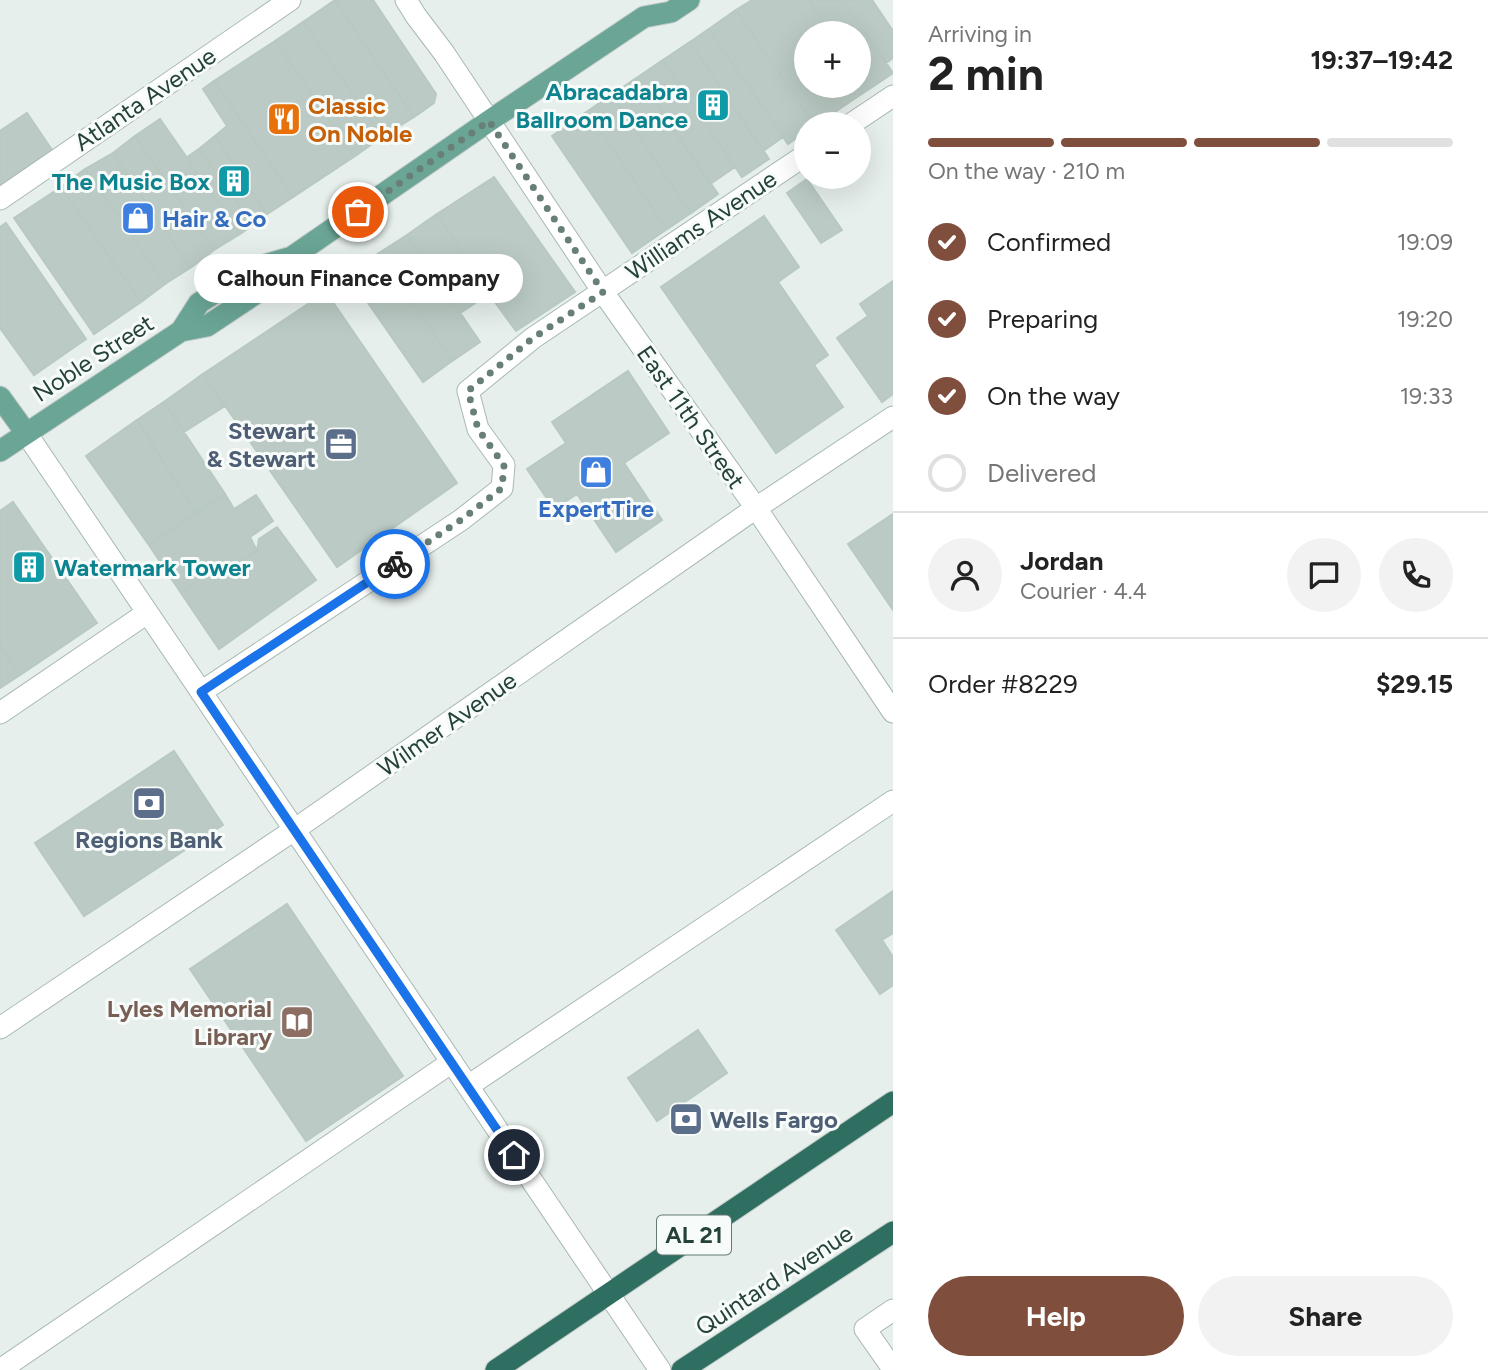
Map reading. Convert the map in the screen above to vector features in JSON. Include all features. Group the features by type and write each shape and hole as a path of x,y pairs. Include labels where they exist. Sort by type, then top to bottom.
{"highway":[{"name":"AL 21","path":"496,1370 893,1102"},
{"name":"Quintard Avenue","path":"682,1370 893,1232"}],"main road":[{"name":"Noble Street","path":"0,451 181,331 207,327 279,278 292,257 650,8 671,12 689,0"},
{"path":"0,397 26,433"}],"street":[{"name":"Atlanta Avenue","path":"0,199 290,0"},
{"name":"East 11th Street","path":"406,0 603,292 756,508 893,712"},
{"path":"869,112 893,96"},
{"name":"Williams Avenue","path":"201,692 461,520 502,488 504,465 478,429 468,391 533,338 794,163"},
{"name":"Wilmer Avenue","path":"0,1028 295,830 756,508 893,417"},
{"path":"26,433 660,1370"},
{"path":"0,713 147,612"},
{"path":"468,1086 893,801"},
{"path":"0,1370 452,1062"},
{"path":"893,1310 865,1329 893,1369"}],"building":[{"path":"335,0 373,0 436,94 434,103 414,117"},
{"path":"335,0 414,117 382,137 303,22"},
{"path":"752,0 809,0 823,21 794,21 794,95 736,10"},
{"path":"809,0 843,0 857,21 823,21"},
{"path":"843,0 872,0 893,31 893,58 886,63 871,41 871,21 857,21"},
{"path":"736,10 806,112 794,112 794,140 788,144 709,29"},
{"path":"303,22 382,137 355,156 275,41"},
{"path":"709,29 783,137 763,151 690,42"},
{"name":"Classic On Noble","path":"275,41 355,156 293,197 214,81"},
{"path":"871,41 893,73 871,88"},
{"name":"Abracadabra Ballroom Dance","path":"690,42 769,159 742,177 663,60"},
{"path":"663,60 735,167 710,184 638,77"},
{"path":"638,77 718,194 691,213 611,95"},
{"path":"214,81 293,197 267,214 215,136 227,126 203,89"},
{"path":"611,95 691,213 667,229 588,111"},
{"path":"796,98 856,98 835,112 806,112"},
{"path":"588,111 667,229 632,253 552,136"},
{"path":"27,113 52,150 0,186 0,131"},
{"path":"160,119 240,234 214,250 135,136"},
{"path":"135,136 214,250 190,268 113,153"},
{"name":"The Music Box","path":"215,136 267,214 253,225 199,149"},
{"path":"199,149 253,225 240,234 186,158"},
{"name":"Hair & Co","path":"113,153 190,268 165,284 85,169"},
{"path":"85,169 165,284 141,302 61,187"},
{"path":"494,177 575,292 516,331 437,214"},
{"path":"61,187 141,302 94,334 14,218"},
{"path":"794,188 814,189 842,230 821,243 787,193"},
{"path":"437,214 489,294 460,313 407,235"},
{"path":"764,216 799,267 778,282 828,355 814,365 843,407 776,453 661,287"},
{"path":"6,223 86,339 34,375 0,328 0,227"},
{"path":"407,235 480,342 452,361 379,253"},
{"path":"379,253 452,361 423,382 348,274"},
{"path":"893,281 893,394 882,402 837,338 868,316 860,304"},
{"name":"Stewart & Stewart","path":"326,292 457,483 337,567 203,374"},
{"path":"628,371 669,433 624,463 662,520 616,552 577,494 554,509 527,469 566,443 552,422"},
{"path":"203,374 225,406 184,432 164,402"},
{"path":"164,402 225,494 196,513 137,420"},
{"path":"137,420 196,513 149,545 86,456"},
{"path":"225,494 234,509 256,495 273,521 250,537 257,551 223,574 213,570 181,593 149,545"},
{"name":"Watermark Tower","path":"13,502 97,623 20,675 0,646 0,511"},
{"path":"893,514 893,610 848,544"},
{"path":"277,527 316,580 219,649 181,593 213,570 223,574 257,551 259,539"},
{"path":"0,646 20,675 0,688"},
{"path":"174,751 223,825 84,916 35,843"},
{"path":"893,891 893,933 882,940 893,957 893,985 880,994 836,930"},
{"name":"Lyles Memorial Library","path":"287,904 403,1076 306,1141 190,969"},
{"path":"698,1030 727,1073 657,1121 628,1078"}],"way so far":[{"path":"358,212 489,121 603,292 533,338 468,391 478,429 504,465 502,488 461,520 395,564"}],"place":[{"name":"Abracadabra Ballroom Dance","path":"713,105"},
{"name":"Classic On Noble","path":"284,119"},
{"name":"The Music Box","path":"234,181"},
{"name":"Calhoun Finance Company","path":"358,212"},
{"name":"Hair & Co","path":"138,218"},
{"name":"Stewart & Stewart","path":"341,444"},
{"name":"ExpertTire","path":"596,472"},
{"name":"Watermark Tower","path":"29,567"},
{"name":"Regions Bank","path":"149,803"},
{"name":"Lyles Memorial Library","path":"297,1022"},
{"name":"Wells Fargo","path":"686,1119"}],"route":[{"path":"395,564 201,692 514,1155"}]}
